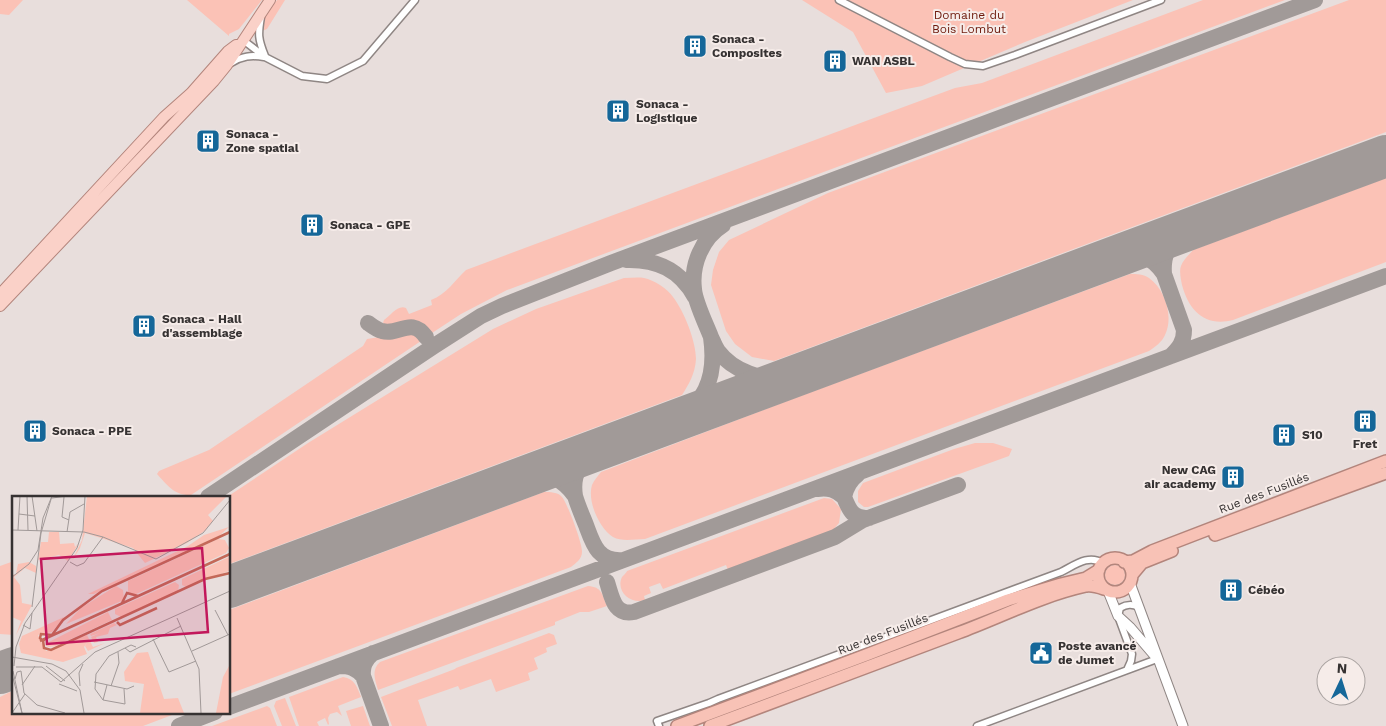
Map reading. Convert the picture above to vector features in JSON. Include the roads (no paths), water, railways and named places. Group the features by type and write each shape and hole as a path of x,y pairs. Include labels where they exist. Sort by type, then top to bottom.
{"highway":[{"name":"Rue des Fusillés","path":"1124,562 1132,561 1152,551 1386,461"},
{"name":"Rue des Fusillés","path":"1131,579 1142,563 1386,473"},
{"path":"1152,551 1156,547 1190,532 1193,528"},
{"path":"1114,559 1119,559 1131,570 1131,579 1123,590 1113,592 1106,590 1098,578 1101,566 1114,559"},
{"name":"Rue des Fusillés","path":"677,726 866,656 1008,600 1086,578 1101,566"},
{"name":"Rue des Fusillés","path":"710,726 959,633 1056,594 1088,586 1095,586 1106,590"}],"main road":[{"path":"0,306 214,82 270,0"},
{"path":"0,294 164,117 191,93 228,51 243,40"}],"street":[{"path":"243,40 265,57 302,76 327,79 363,61 415,0"},
{"path":"839,0 965,64 983,66 1161,0"},
{"path":"261,13 258,35 265,57"},
{"path":"227,65 249,56 265,57"},
{"path":"658,724 800,668 1061,572 1087,559 1099,560 1101,566"},
{"path":"1131,579 1157,659 1183,726"},
{"path":"1106,590 1132,654 1127,670"},
{"path":"1118,616 1120,608 1126,605 1139,608"},
{"path":"1118,616 1157,659"},
{"path":"977,726 1157,659"}],"place":[{"name":"Sonaca - Composites","path":"695,46"},
{"name":"WAN ASBL","path":"835,61"},
{"name":"Sonaca - Logistique","path":"618,111"},
{"name":"Sonaca - Zone spatial","path":"208,141"},
{"name":"Sonaca - GPE","path":"312,225"},
{"name":"Sonaca - Hall d'assemblage","path":"144,326"},
{"name":"Fret","path":"1365,421"},
{"name":"Sonaca - PPE","path":"35,431"},
{"name":"S10","path":"1284,435"},
{"name":"New CAG air academy","path":"1233,477"},
{"name":"Cébéo","path":"1231,590"},
{"name":"Poste avancé de Jumet","path":"1041,653"}],"park label":[{"name":"Domaine du Bois Lombut","path":"969,22"}]}
